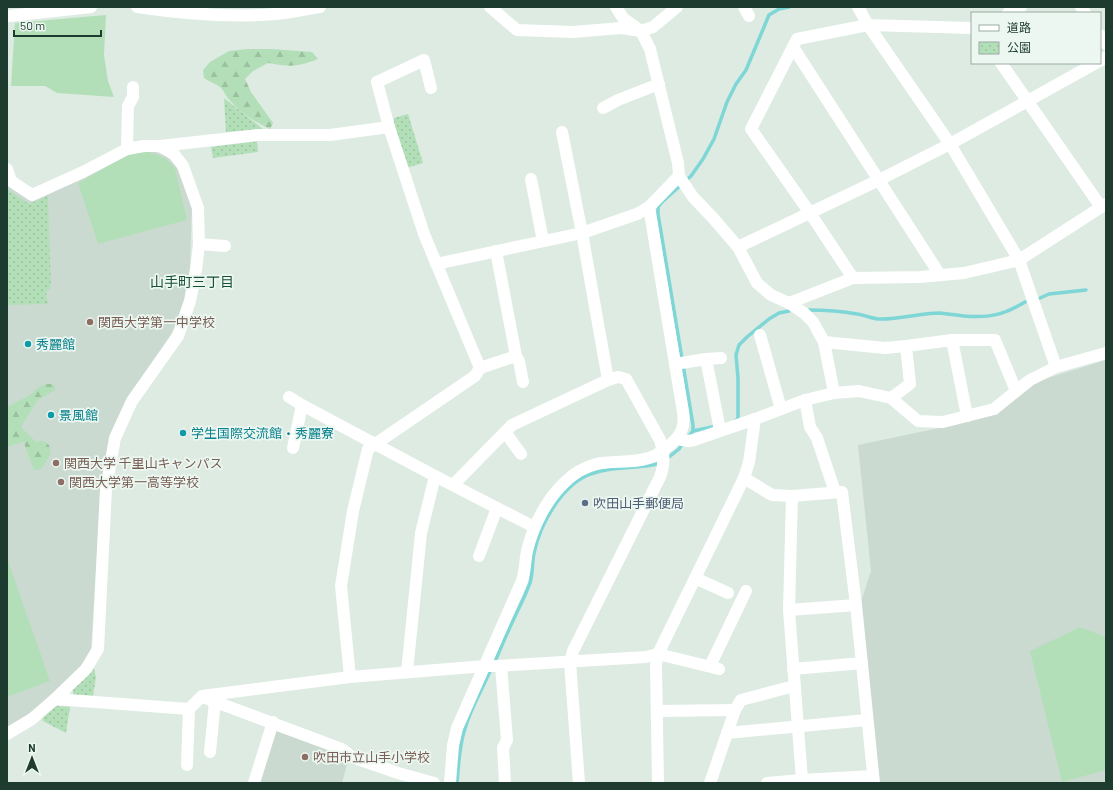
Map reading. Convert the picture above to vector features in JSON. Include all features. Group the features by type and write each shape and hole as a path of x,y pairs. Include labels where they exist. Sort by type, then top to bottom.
{"street":[{"path":"8,16 91,7"},
{"path":"137,7 217,16 276,14 320,7"},
{"path":"490,7 517,30 573,32 621,28 641,31 653,27 676,7"},
{"path":"616,7 623,18 641,31 650,49 683,181 693,197 714,218 738,247 757,283 770,295 789,303 804,313 813,322 824,342 834,393"},
{"path":"858,7 868,25 950,144 1019,260 1056,368"},
{"path":"1010,12 1021,7"},
{"path":"853,278 810,213 751,129 797,39 868,25 971,28"},
{"path":"793,47 940,275"},
{"path":"431,88 424,60 377,82 389,127 424,234 480,368"},
{"path":"789,303 853,278 964,273 1019,260 1104,205 1027,101 1002,64"},
{"path":"738,247 879,180 950,144 1094,64"},
{"path":"603,108 618,100 659,84"},
{"path":"127,149 128,106 133,97 134,87"},
{"path":"7,169 11,181 32,195 83,172 127,149 258,135 330,135 389,127"},
{"path":"562,132 582,233 608,380"},
{"path":"7,734 32,719 55,699 86,669 98,649 106,489 114,438 132,400 178,336 190,301 199,244 198,208 183,166 174,154 160,146"},
{"path":"531,179 543,241"},
{"path":"436,264 582,233 637,214 649,207 683,181"},
{"path":"649,207 681,363 684,419 682,440"},
{"path":"199,244 225,246"},
{"path":"496,251 516,356 519,361 524,382"},
{"path":"760,335 781,409"},
{"path":"824,342 885,348 952,340 995,340 1016,391"},
{"path":"952,340 967,416"},
{"path":"891,398 910,384 906,346"},
{"path":"450,783 453,745 457,728 492,666 522,581 527,551 534,527 546,505 559,488 571,477 583,470 601,463 650,458 682,440 755,419 805,400 834,393 858,391 891,398 918,421 943,422 994,409 1030,380 1056,368 1106,353"},
{"path":"350,677 341,586 353,511 368,449 475,376 480,368 516,356"},
{"path":"681,363 721,358"},
{"path":"706,359 720,430"},
{"path":"453,485 512,425 608,380 618,377 626,379 660,440 663,450 664,464 660,477 577,644 570,662 579,783"},
{"path":"289,397 435,476 534,527"},
{"path":"805,400 810,427 817,438 835,492"},
{"path":"293,448 302,405"},
{"path":"658,783 656,665 658,654 744,478 750,462 755,419"},
{"path":"505,432 521,454"},
{"path":"407,672 422,533 435,476"},
{"path":"744,478 772,495 792,496 842,492 856,605 874,780 802,780 767,783"},
{"path":"792,496 789,610 802,780"},
{"path":"479,556 497,508"},
{"path":"696,578 728,593"},
{"path":"187,765 189,709 202,696 350,677 492,666 646,657 658,654 714,668 746,591"},
{"path":"789,610 856,605"},
{"path":"793,669 862,663"},
{"path":"492,666 507,740 503,748 505,783"},
{"path":"710,783 741,700 794,686"},
{"path":"202,696 342,749 352,757 398,773 434,783"},
{"path":"55,699 189,709"},
{"path":"210,752 215,701"},
{"path":"657,711 736,710"},
{"path":"728,733 867,720"},
{"path":"254,783 273,722"}],"shaded area":[{"name":"関西大学 千里山キャンパス","path":"150,150 166,156 177,167 192,206 190,268 183,309 171,334 127,399 101,489 91,649 82,667 28,715 7,728 7,184 30,200 127,153"},
{"path":"1106,360 1106,783 878,783 860,605 871,571 858,445 944,427 1038,381"},
{"name":"吹田市立山手小学校","path":"275,729 338,754 348,761 342,783 259,783"}],"green space":[{"path":"106,15 104,55 108,81 114,97 57,93 45,86 11,86 15,23"},
{"path":"248,49 312,52 318,59 293,66 268,63 253,71 245,79 251,92 273,123 270,129 247,116 231,102 221,88 204,78 203,70 210,62 229,51"},
{"path":"224,98 263,129 226,132"},
{"path":"408,114 423,163 406,168 394,126 394,118"},
{"path":"257,141 258,152 213,158 211,147"},
{"path":"139,152 149,152 165,158 175,168 187,220 98,244 78,183 128,155"},
{"path":"7,189 29,204 48,196 51,288 46,292 48,304 7,305"},
{"path":"45,384 52,384 55,386 55,390 38,400 21,427 36,442 44,441 50,447 50,454 47,461 40,470 35,470 24,443 22,442 7,447 7,407 30,395"},
{"path":"7,558 50,681 7,697"},
{"path":"1080,627 1106,637 1106,770 1062,782 1030,651"},
{"path":"94,669 96,677 93,696 73,695 73,689"},
{"path":"56,706 70,707 66,733 43,721 42,716"}],"waterway":[{"path":"687,438 693,431 693,425 658,207 691,176 703,159 714,139 727,102 736,84 746,70 769,15 779,9 789,7"},
{"path":"1040,298 1049,294 1086,290"},
{"path":"808,310 845,312 878,319 939,313 964,316 989,316 1003,313 1025,302"},
{"path":"736,420 738,419 738,378 736,355 739,345 769,319 779,313 789,311"},
{"path":"693,431 712,427"},
{"path":"669,457 679,449 683,443"},
{"path":"494,664 530,583 534,553 541,530 561,497 578,481 596,472 657,464"},
{"path":"457,783 460,751 464,731 491,669"}],"place":[{"name":"関西大学第一中学校","path":"90,322"},
{"name":"秀麗館","path":"28,344"},
{"name":"景風館","path":"51,415"},
{"name":"学生国際交流館・秀麗寮","path":"183,433"},
{"name":"関西大学 千里山キャンパス","path":"56,463"},
{"name":"関西大学第一高等学校","path":"61,482"},
{"name":"吹田山手郵便局","path":"585,503"},
{"name":"吹田市立山手小学校","path":"305,757"}],"district":[{"name":"山手町三丁目","path":"192,282"}]}
